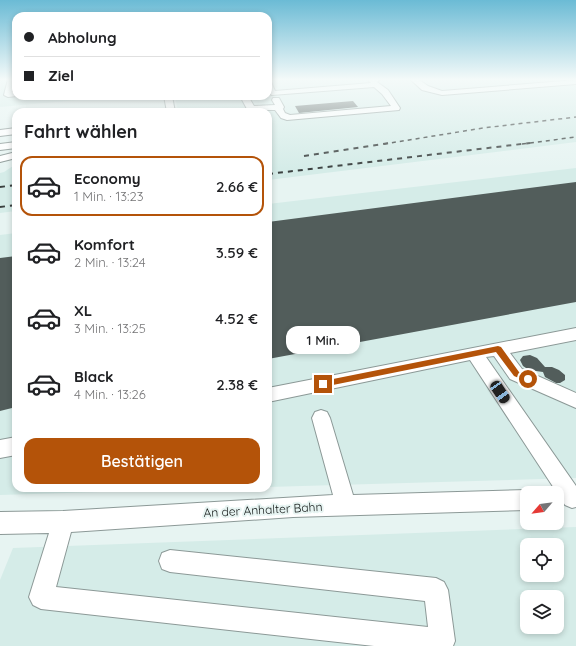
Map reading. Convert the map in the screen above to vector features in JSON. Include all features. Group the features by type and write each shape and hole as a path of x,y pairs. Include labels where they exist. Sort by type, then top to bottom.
{"street":[{"path":"278,109 280,118 290,118 384,109"},
{"path":"0,133 12,132"},
{"path":"0,147 12,146"},
{"path":"0,159 12,156"},
{"path":"272,394 576,334"},
{"path":"498,349 516,374 576,401"},
{"path":"474,353 568,499"},
{"path":"321,418 346,505"},
{"path":"0,449 12,447"},
{"name":"An der Anhalter Bahn","path":"0,523 64,522 293,507 520,500"},
{"path":"64,522 41,597 442,641 436,590 170,562"}],"shaded area":[{"path":"272,109 576,109 576,142 272,180"},
{"path":"12,167 12,212 0,213 0,173"},
{"path":"576,168 576,478 272,487 272,204"},
{"path":"12,234 12,492 100,492 0,495 0,235"},
{"path":"564,527 576,527 576,646 0,646 0,580 13,548 520,529 564,530"}],"building":[{"path":"297,109 337,109 299,113"},
{"path":"576,182 576,302 272,358 272,221"},
{"path":"12,256 12,408 0,411 0,258"},
{"path":"530,355 537,358 545,367 552,367 559,370 565,375 565,380 560,383 556,383 545,377 543,372 529,370 523,366 520,360 523,356"}],"railway":[{"path":"384,144 483,128 576,117"},
{"path":"527,143 576,137"},
{"path":"304,156 390,143"},
{"path":"272,174 527,143"},
{"path":"522,144 527,143"},
{"path":"0,187 12,186"},
{"path":"0,207 12,206"}],"route":[{"path":"323,384 498,349 516,374 528,379"}]}
